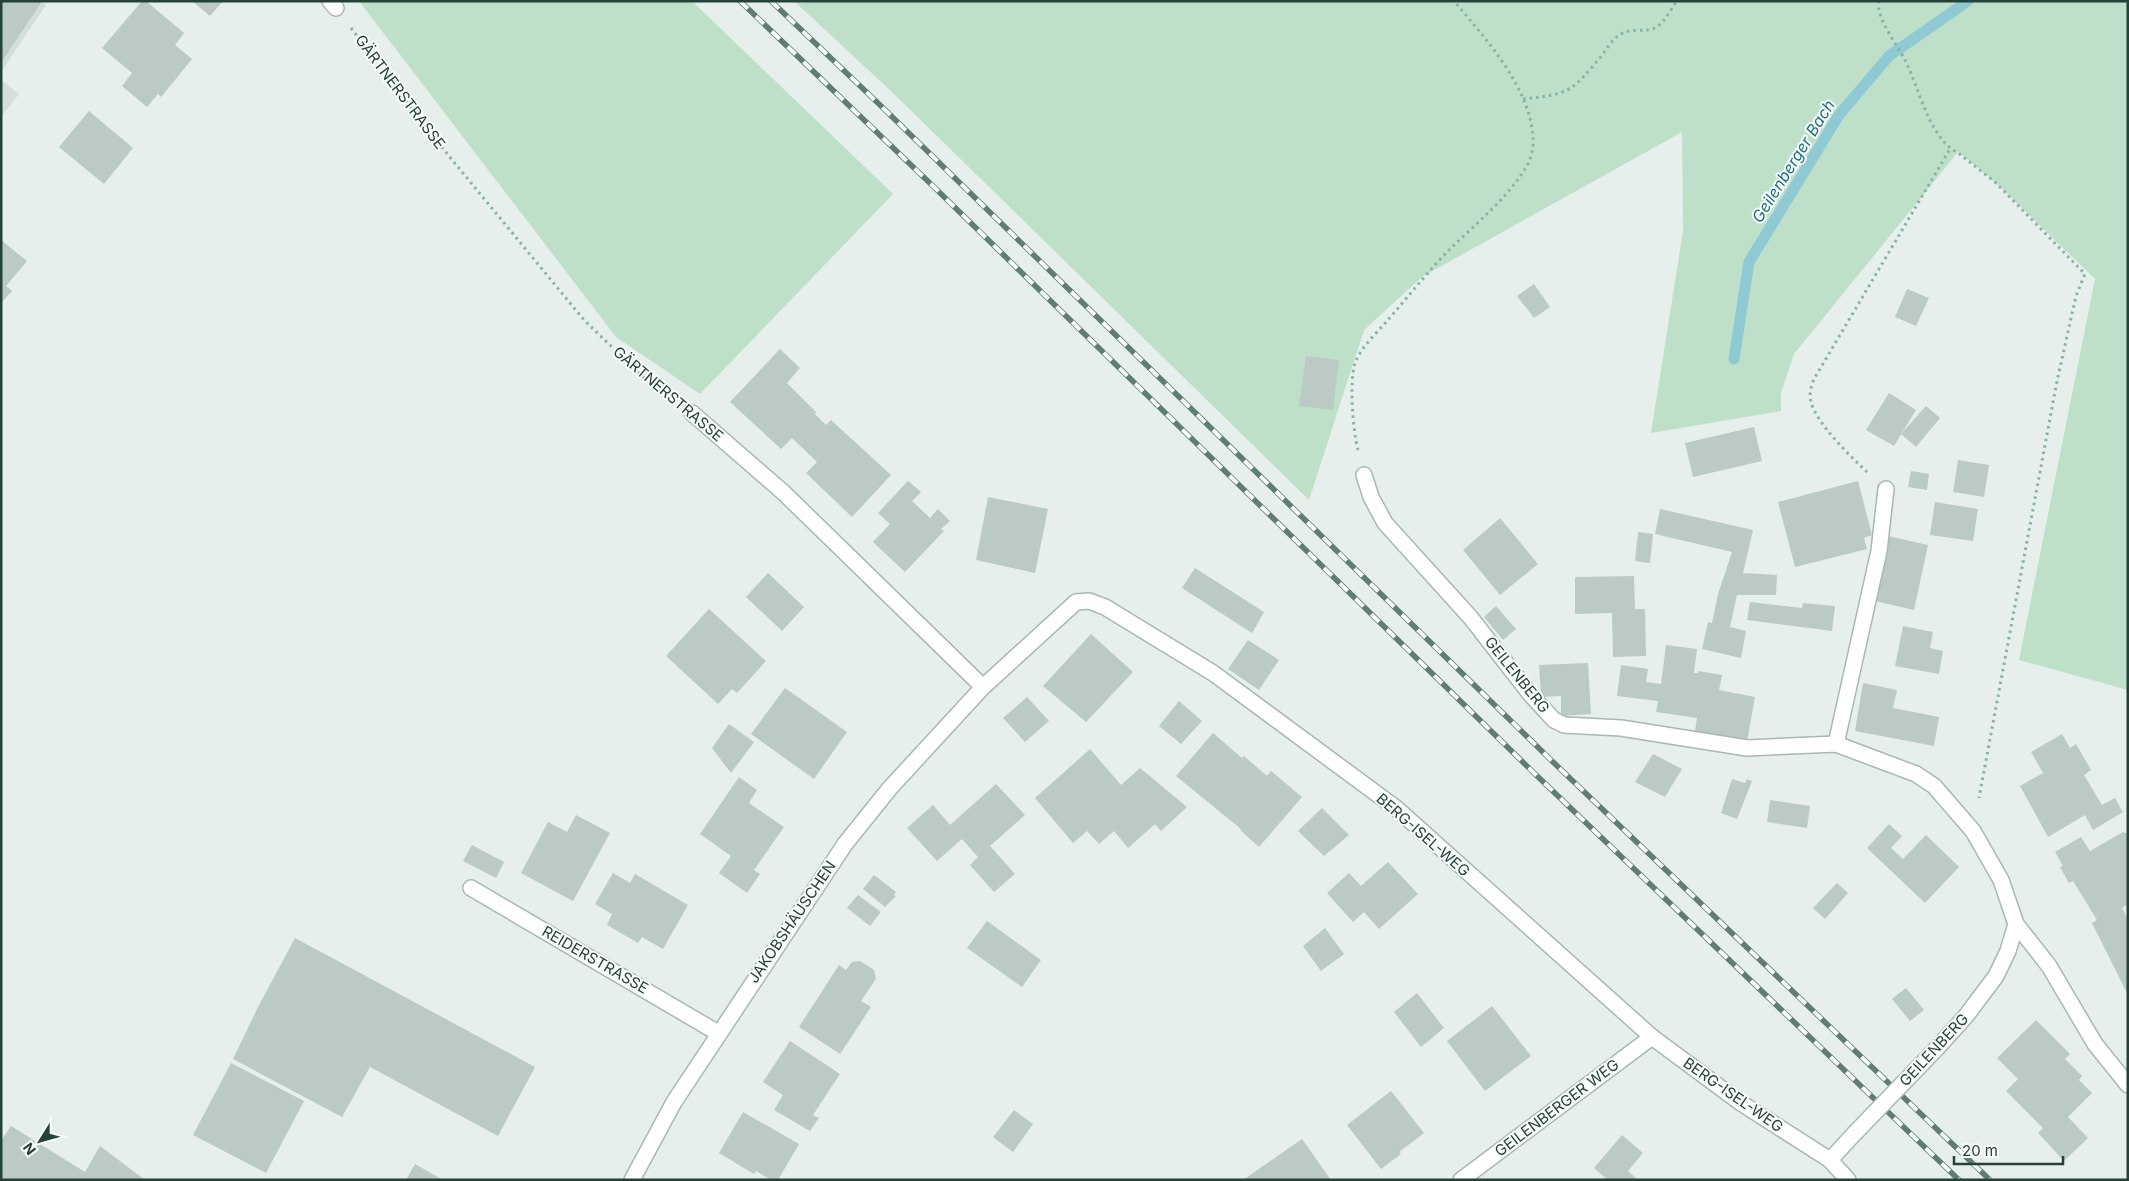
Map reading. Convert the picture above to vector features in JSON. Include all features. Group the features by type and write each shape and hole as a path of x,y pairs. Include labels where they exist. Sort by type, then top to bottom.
{"street":[{"name":"GÄRTNERSTRASSE","path":"692,414 784,493 982,687"},
{"name":"GEILENBERG","path":"1364,476 1371,497 1385,523 1471,618 1530,694 1554,720 1574,727 1621,728 1747,748 1836,744 1916,774 1934,786 1973,831 2001,880 2016,924 2049,966 2095,1044 2128,1085"},
{"path":"1836,744 1879,551 1886,489"},
{"name":"BERG-ISEL-WEG","path":"982,687 1076,602 1089,601 1106,607 1213,673 1396,808 1652,1037 1742,1103 1830,1160 1848,1180"},
{"name":"JAKOBSHÄUSCHEN","path":"632,1180 674,1102 845,844 890,788 982,687"},
{"name":"REIDERSTRASSE","path":"471,888 718,1033"},
{"name":"GEILENBERG","path":"1830,1160 1966,1016 1996,976 2008,952 2016,924"},
{"name":"GEILENBERGER WEG","path":"1461,1180 1652,1037"}],"path":[{"path":"1364,476 1357,447 1353,416 1353,372 1356,361 1362,350 1445,254 1500,198 1526,168 1532,155 1531,123 1523,99 1494,49 1454,1"},
{"path":"1523,99 1561,94 1571,89 1581,81 1616,38 1628,31 1653,28 1659,25 1677,1"},
{"path":"1879,1 1878,5 1882,20 1904,60 1932,124 1950,149 1957,152 1995,182 2085,274 2076,296 2057,381 1973,831"},
{"name":"GÄRTNERSTRASSE","path":"333,5 430,133 584,320 642,376 692,414"},
{"path":"1886,489 1853,458 1819,419 1810,400 1810,389 1814,379 1950,149"}],"shaded area":[{"path":"1,1 40,1 46,5 1,72"},
{"path":"1,80 19,94 1,117"}],"green space":[{"path":"359,1 692,1 893,194 700,394 616,337"},
{"path":"794,1 2128,1 2128,690 2019,660 2095,279 1995,182 1958,152 1794,354 1781,393 1781,411 1651,433 1683,231 1682,132 1422,277 1364,330 1309,500 893,93"}],"building":[{"path":"1,1 38,1 41,3 1,63"},
{"path":"142,1 146,1 184,33 175,45 192,59 161,97 158,94 147,107 122,86 132,73 102,48"},
{"path":"192,1 223,1 210,16"},
{"path":"89,111 133,148 104,184 59,147"},
{"path":"1,240 27,261 6,286 12,291 1,303"},
{"path":"1534,284 1550,307 1534,318 1517,296"},
{"path":"1907,289 1929,298 1916,326 1895,317"},
{"path":"780,349 800,368 787,383 816,412 815,414 826,425 831,420 891,475 852,517 806,473 817,462 792,438 781,449 730,402"},
{"path":"1306,356 1339,360 1333,410 1299,406"},
{"path":"1889,393 1916,410 1894,446 1866,430"},
{"path":"1926,406 1940,418 1916,447 1901,434"},
{"path":"1754,427 1762,461 1693,477 1685,443"},
{"path":"1958,460 1989,465 1984,497 1953,492"},
{"path":"1911,471 1929,474 1927,490 1908,487"},
{"path":"908,481 921,492 912,501 930,518 938,509 950,521 941,529 944,531 905,572 873,542 890,524 878,513"},
{"path":"1858,481 1872,535 1864,538 1867,549 1795,567 1778,502"},
{"path":"988,497 1048,509 1035,573 976,560"},
{"path":"1935,502 1978,509 1973,541 1930,535"},
{"path":"1660,509 1753,530 1743,573 1777,575 1776,595 1737,595 1730,627 1746,631 1741,658 1702,649 1708,622 1712,623 1718,594 1732,552 1655,534"},
{"path":"1500,518 1538,564 1500,595 1463,550"},
{"path":"1638,532 1653,534 1650,563 1635,561"},
{"path":"1888,536 1928,545 1914,610 1875,601"},
{"path":"1195,568 1264,612 1252,633 1182,588"},
{"path":"768,573 804,607 782,631 746,597"},
{"path":"1634,576 1635,609 1645,609 1646,656 1613,657 1612,613 1575,614 1575,577"},
{"path":"1750,602 1802,608 1803,603 1835,606 1832,631 1747,620"},
{"path":"1496,606 1516,629 1503,640 1484,617"},
{"path":"709,609 766,661 737,693 732,689 718,704 666,656"},
{"path":"1903,626 1933,632 1930,648 1943,651 1939,674 1895,666"},
{"path":"1091,634 1133,672 1086,722 1043,686"},
{"path":"1248,640 1279,660 1259,690 1228,669"},
{"path":"1666,645 1697,649 1694,673 1698,673 1698,671 1722,675 1719,690 1755,697 1747,742 1695,731 1697,718 1656,712 1658,701 1617,696 1621,665 1648,669 1646,682 1661,684"},
{"path":"1588,663 1591,714 1561,716 1561,696 1541,697 1539,665"},
{"path":"1863,683 1897,690 1893,708 1939,717 1934,746 1855,731"},
{"path":"785,688 847,732 814,779 751,734"},
{"path":"1027,697 1049,721 1025,742 1003,718"},
{"path":"1179,701 1202,721 1181,744 1159,726"},
{"path":"729,724 754,742 731,773 712,748"},
{"path":"1213,733 1267,776 1271,771 1302,797 1259,847 1241,829 1176,776"},
{"path":"2062,734 2070,748 2076,744 2091,770 2084,775 2102,805 2115,798 2123,812 2093,830 2085,815 2048,837 2020,786 2043,773 2031,752"},
{"path":"1090,749 1121,785 1140,768 1187,807 1161,831 1155,824 1128,848 1114,831 1099,844 1087,831 1073,843 1035,798"},
{"path":"1653,754 1682,769 1665,797 1635,782"},
{"path":"739,777 757,790 749,803 784,827 754,870 760,874 747,893 719,873 731,856 700,834"},
{"path":"1732,779 1745,783 1747,779 1752,781 1737,819 1721,813"},
{"path":"996,784 1025,815 990,846 1015,874 994,892 970,865 978,857 962,839 937,861 907,828 933,805 950,825"},
{"path":"1770,800 1810,806 1807,828 1767,822"},
{"path":"1322,808 1349,835 1324,856 1298,831"},
{"path":"576,815 610,833 573,901 521,873 548,822 567,832"},
{"path":"1889,824 1902,836 1891,848 1903,859 1926,835 1959,867 1925,903 1867,848"},
{"path":"2123,832 2128,834 2128,904 2122,908 2128,919 2128,995 2092,923 2097,920 2073,881 2069,883 2060,867 2063,866 2055,852 2081,837 2090,851"},
{"path":"472,845 504,862 496,878 463,861"},
{"path":"1388,862 1418,894 1379,929 1364,912 1353,922 1327,893 1349,873 1361,886"},
{"path":"613,873 630,883 635,874 688,905 663,949 642,937 638,943 607,925 612,914 595,904"},
{"path":"874,875 896,892 894,895 896,896 885,907 863,889"},
{"path":"1837,883 1848,893 1825,919 1813,908"},
{"path":"858,895 881,912 870,926 847,908"},
{"path":"987,921 1041,960 1022,987 967,948"},
{"path":"1325,928 1344,954 1321,971 1303,946"},
{"path":"295,938 535,1067 498,1136 370,1067 342,1117 233,1059"},
{"path":"860,961 874,970 876,979 861,1001 871,1007 840,1054 799,1027 839,965 846,970 852,962"},
{"path":"1906,988 1924,1010 1910,1021 1892,999"},
{"path":"1417,993 1444,1028 1421,1047 1394,1012"},
{"path":"1492,1006 1531,1056 1485,1091 1447,1041"},
{"path":"2036,1020 2070,1054 2065,1059 2082,1076 2079,1080 2092,1093 2068,1117 2088,1138 2064,1161 2038,1133 2043,1128 2006,1091 2018,1079 1997,1058"},
{"path":"790,1041 840,1074 813,1115 819,1118 810,1131 774,1110 783,1095 763,1082"},
{"path":"231,1063 304,1101 266,1173 193,1135"},
{"path":"1391,1091 1424,1133 1381,1169 1347,1125"},
{"path":"1014,1110 1033,1124 1013,1152 993,1137"},
{"path":"743,1112 799,1144 778,1180 771,1180 756,1171 754,1174 719,1153"},
{"path":"11,1126 85,1172 100,1146 145,1180 1,1180 1,1141"},
{"path":"1622,1135 1643,1153 1628,1171 1638,1180 1608,1180 1594,1168"},
{"path":"1302,1139 1331,1180 1243,1180"},
{"path":"415,1164 443,1180 406,1180"}],"waterway":[{"name":"Geilenberger Bach","path":"1734,359 1749,262 1839,115 1889,56 1968,1"}],"railway":[{"path":"740,1 935,188 1534,773 1959,1180"},
{"path":"771,1 879,104 1552,761 1990,1180"}]}
